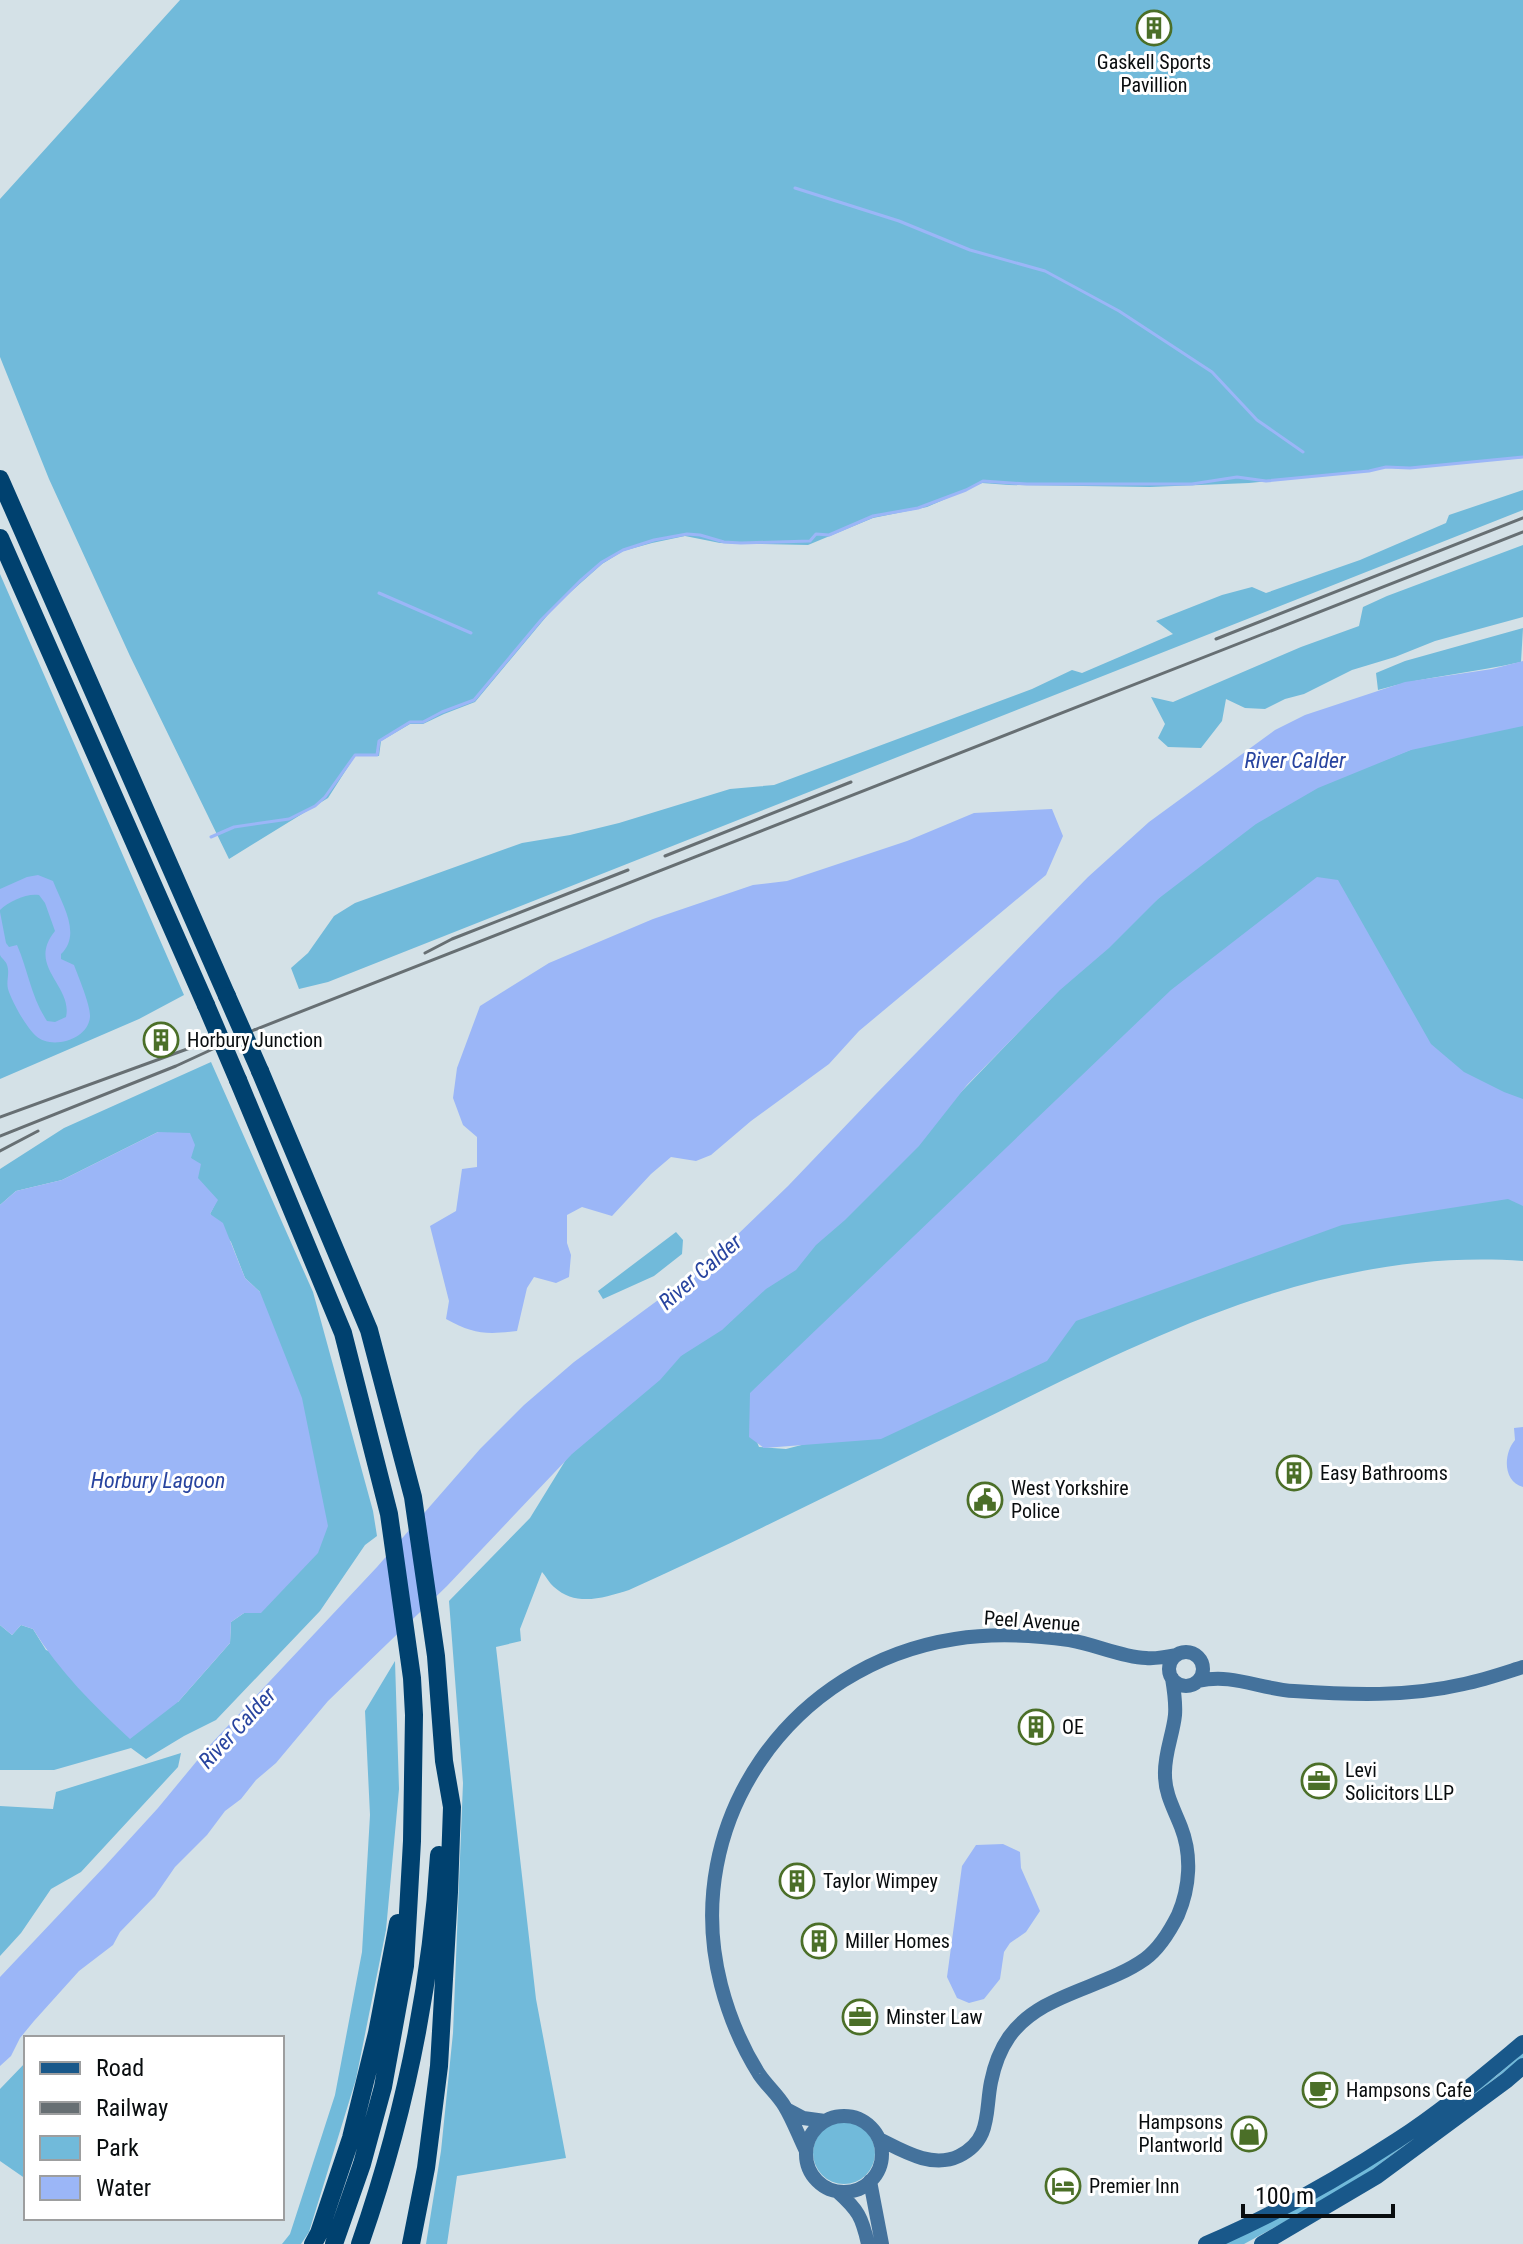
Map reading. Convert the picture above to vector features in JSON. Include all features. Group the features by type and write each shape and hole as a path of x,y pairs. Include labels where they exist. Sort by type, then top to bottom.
{"highway":[{"path":"0,479 260,1071 369,1330 413,1497 436,1656 444,1761 452,1807 441,2037 426,2168 411,2244"},
{"path":"0,538 206,1005 343,1333 389,1514 412,1678 414,1715 412,1841 405,1966 383,2087 362,2164 334,2244"},
{"path":"360,2244 385,2172 406,2092 428,1968 438,1871 444,1761"},
{"path":"313,2244 351,2138 377,2033 412,1841"}],"main road":[{"path":"1206,2244 1316,2190 1398,2140 1463,2093 1523,2043"},
{"path":"1262,2244 1377,2176 1523,2066"}],"street":[{"name":"Peel Avenue","path":"806,2151 786,2109 761,2076 734,2024 717,1968 712,1921 716,1868 728,1826 746,1782 777,1736 820,1698 851,1676 880,1660 914,1647 956,1638 1014,1636 1071,1640 1141,1658 1170,1675 1179,1685 1226,1678 1285,1690 1380,1694 1465,1684 1523,1667"},
{"name":"Peel Avenue","path":"1141,1658 1187,1652 1226,1678"},
{"path":"1175,1714 1169,1665 1176,1655"},
{"path":"786,2109 803,2118 825,2121 843,2116 856,2118 867,2124 879,2139 909,2154 941,2160 958,2156 971,2149 985,2130 991,2081 999,2055 1021,2023 1049,2004 1145,1959 1159,1947 1185,1896 1189,1861 1183,1831 1166,1792 1166,1753 1175,1714 1203,1672 1199,1659"},
{"path":"825,2121 811,2133 806,2151 807,2166 823,2186 838,2192 855,2206 868,2244"},
{"path":"838,2192 855,2190 870,2181 880,2165 882,2152 879,2139"},
{"path":"880,2165 909,2154"},
{"path":"870,2181 882,2244"}],"green space":[{"path":"180,0 1523,0 1523,458 1410,468 1386,467 1249,483 1150,487 982,483 927,507 873,518 808,545 720,543 685,536 623,551 602,564 556,605 475,702 423,724 410,724 381,741 379,756 355,756 328,798 229,859 130,656 49,479 0,357 0,199"},
{"path":"1523,490 1523,510 328,982 299,989 291,968 308,953 334,916 355,903 522,843 619,823 730,789 774,785 1032,689 1072,670 1082,673 1173,634 1156,621 1222,595 1252,587 1266,593 1360,560 1446,523 1449,515"},
{"path":"1523,545 1523,617 1435,641 1352,670 1265,709 1245,708 1226,699 1222,721 1201,748 1168,747 1158,738 1165,724 1151,697 1173,702 1301,647 1359,626 1363,607"},
{"path":"0,574 184,995 139,1019 0,1079"},
{"path":"1523,628 1521,662 1378,690 1376,673 1405,661"},
{"path":"1523,724 1523,1100 755,1437 759,1447 786,1449 817,1441 1074,1318 1343,1222 1513,1196 1523,1202 1523,1261 1449,1260 1378,1268 1309,1283 1241,1304 1108,1359 629,1590 600,1598 571,1597 554,1587 542,1572 520,1629 521,1641 496,1647 536,1999 566,2158 457,2176 447,2244 426,2244 441,2151 453,2033 463,1783 449,1601 530,1518 570,1453 816,1243 1059,990 1163,894 1236,837 1314,788 1415,748"},
{"path":"211,1062 313,1292 373,1511 377,1536 365,1545 320,1611 216,1720 146,1759 131,1748 54,1770 0,1770 0,1625 12,1635 21,1625 33,1629 46,1650 178,1702 230,1643 231,1622 244,1613 260,1292 245,1278 231,1242 210,1214 217,1200 197,1178 191,1158 158,1132 62,1180 16,1191 0,1205 0,1169 64,1128"},
{"path":"676,1232 683,1240 682,1254 654,1276 603,1299 598,1291"},
{"path":"395,1661 399,1789 386,1930 356,2079 309,2232 301,2244 282,2244 290,2234 335,2095 362,1952 370,1815 365,1711"},
{"path":"181,1753 178,1767 81,1872 51,1889 21,1933 0,1956 0,1806 53,1809 56,1792"},
{"path":"1523,2053 1523,2058 1350,2186 1244,2244 1222,2244 1406,2141"},
{"path":"24,2064 24,2178 0,2161 0,2089"},
{"path":"844,2122 866,2131 875,2153 866,2175 844,2184 822,2175 813,2153 822,2131"}],"water":[{"name":"River Calder","path":"1523,661 1523,726 1411,750 1318,788 1256,824 1158,899 1109,948 1060,990 967,1085 919,1146 816,1245 796,1270 766,1289 722,1330 681,1356 660,1380 572,1454 447,1586 328,1701 276,1763 225,1811 207,1835 175,1867 155,1896 120,1932 113,1945 79,1971 34,2021 11,2056 0,2066 0,1977 158,1808 210,1745 377,1567 480,1449 524,1405 574,1362 688,1278 736,1236 1088,877 1149,822 1275,730 1305,715 1405,682 1492,669"},
{"path":"1052,809 1063,836 1046,875 859,1031 829,1064 751,1121 711,1155 696,1161 671,1157 612,1216 582,1207 567,1215 567,1243 571,1255 569,1277 556,1283 534,1277 527,1288 517,1331 480,1332 446,1319 449,1301 430,1226 456,1211 462,1169 477,1167 477,1137 463,1125 453,1098 457,1068 480,1006 549,963 653,919 753,885 787,881 907,841 974,813"},
{"path":"38,875 53,881 65,909 70,937 61,959 74,965 90,1012 88,1025 83,1032 59,1042 36,1036 24,1021 10,994 8,968 0,955 0,912 6,943 9,947 17,945 37,1003 47,1021 55,1022 66,1017 63,995 45,955 55,931 45,903 39,895 29,895 0,910 0,889"},
{"path":"1317,877 1338,880 1431,1044 1464,1072 1523,1099 1523,1206 1508,1199 1342,1225 1076,1321 1047,1361 881,1439 764,1448 749,1437 750,1393 1171,990"},
{"name":"Horbury Lagoon","path":"158,1132 190,1133 195,1145 191,1158 201,1164 198,1178 218,1200 210,1214 223,1223 245,1278 260,1292 302,1398 328,1526 318,1553 261,1613 244,1613 231,1622 230,1643 178,1702 130,1739 78,1687 33,1629 21,1625 12,1635 0,1625 0,1205 16,1191 62,1180"},
{"path":"1523,1427 1523,1487 1512,1480 1507,1460 1515,1440 1514,1428"},
{"path":"1003,1844 1020,1852 1021,1868 1040,1911 1026,1932 1010,1943 1004,1952 1000,1979 984,1999 969,2003 957,1998 947,1977 962,1866 976,1845"}],"waterway":[{"path":"795,188 899,221 970,250 1045,271 1119,311 1212,372 1257,420 1303,452"},
{"path":"211,837 234,827 289,819 315,806 355,755 377,755 379,741 410,722 423,722 474,700 541,620 580,581 602,562 623,550 654,540 687,534 741,543 810,541 816,534 829,535 873,516 918,508 983,481 1192,484 1237,477 1266,481 1386,467 1410,468 1523,457"},
{"path":"379,593 471,633"}],"railway":[{"path":"1216,639 1523,518"},
{"path":"0,1136 176,1066 254,1030 1523,532"},
{"path":"665,856 851,782"},
{"path":"425,953 452,939 628,870"},
{"path":"0,1117 201,1044"},
{"path":"0,1151 38,1131"}],"place":[{"name":"Gaskell Sports Pavillion","path":"1154,28"},
{"name":"Horbury Junction","path":"161,1040"},
{"name":"Easy Bathrooms","path":"1294,1473"},
{"name":"West Yorkshire Police","path":"985,1500"},
{"name":"OE","path":"1036,1727"},
{"name":"Levi Solicitors LLP","path":"1319,1781"},
{"name":"Taylor Wimpey","path":"797,1881"},
{"name":"Miller Homes","path":"819,1941"},
{"name":"Minster Law","path":"860,2017"},
{"name":"Hampsons Cafe","path":"1320,2090"},
{"name":"Hampsons Plantworld","path":"1249,2134"},
{"name":"Premier Inn","path":"1063,2186"}]}
